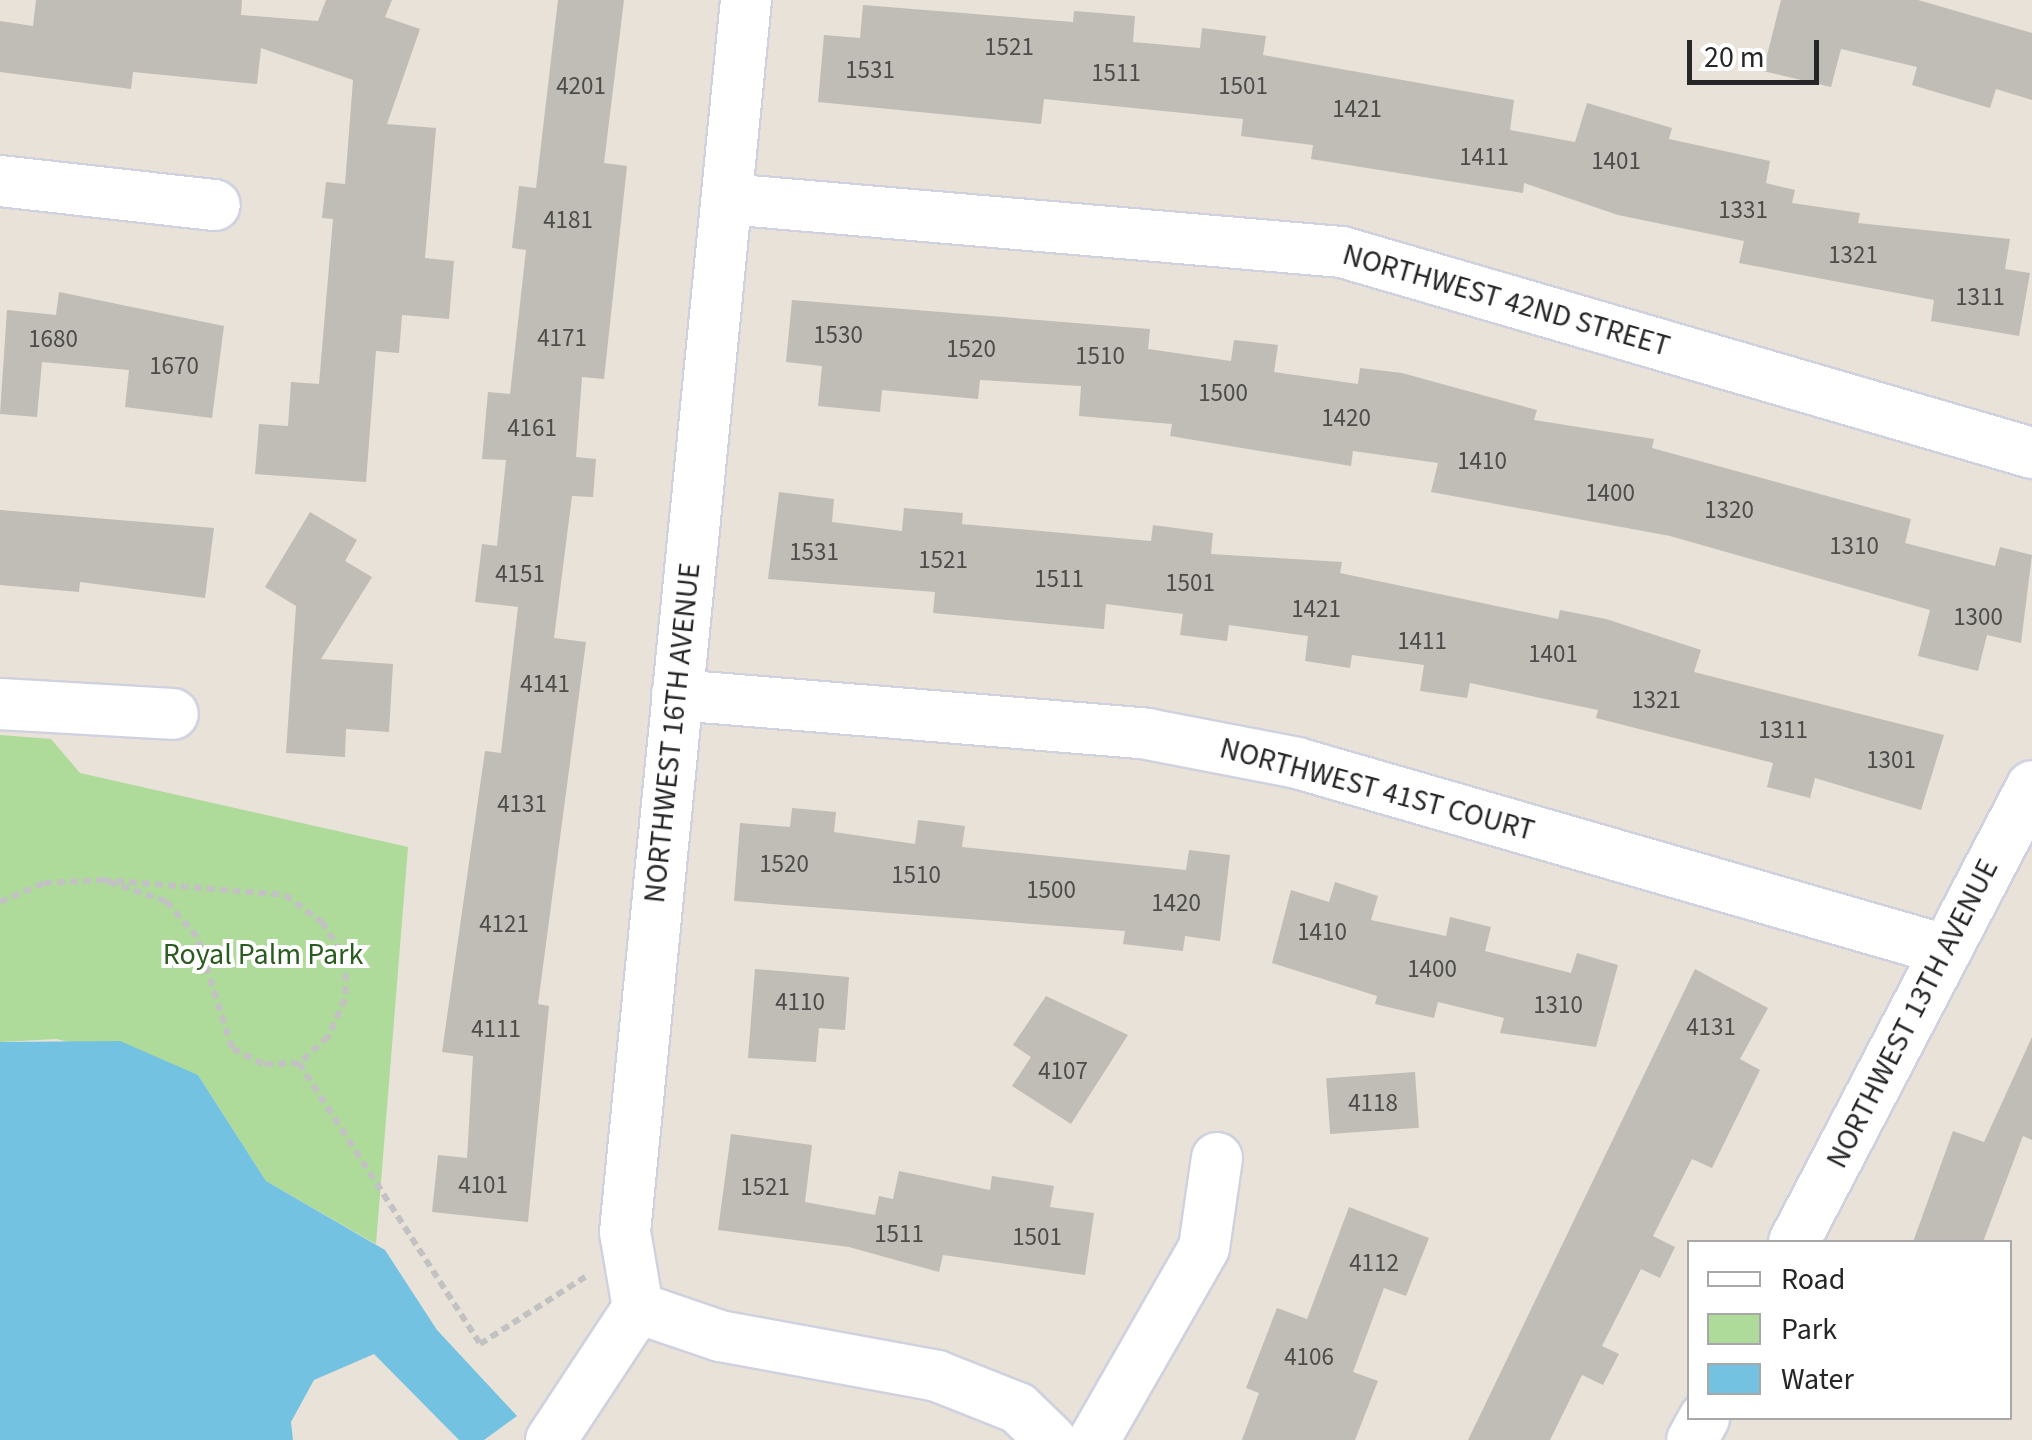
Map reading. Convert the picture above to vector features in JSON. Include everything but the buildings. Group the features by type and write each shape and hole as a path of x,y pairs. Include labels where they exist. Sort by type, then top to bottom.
{"street":[{"name":"NORTHWEST 16TH AVENUE","path":"638,1308 626,1232 746,0"},
{"path":"0,181 215,206"},
{"name":"NORTHWEST 42ND STREET","path":"727,199 1342,252 2032,453"},
{"name":"NORTHWEST 41ST COURT","path":"676,695 1148,734 1297,763 1945,950"},
{"path":"0,704 173,714"},
{"name":"NORTHWEST 13TH AVENUE","path":"1795,1240 2032,786"},
{"path":"1094,1440 1204,1248 1217,1158"},
{"path":"552,1439 638,1308 720,1336 937,1376 1018,1408 1052,1440"}],"path":[{"path":"0,902 44,883 103,880 285,894 322,922 346,960 345,999 328,1037 298,1063 263,1064 232,1048 197,936 166,901 103,880"},
{"path":"298,1063 480,1344 590,1274"}],"green space":[{"name":"Royal Palm Park","path":"0,735 51,739 80,773 408,847 376,1244 266,1181 198,1075 57,1039 0,1042"}],"water":[{"path":"120,1041 198,1075 266,1181 385,1250 437,1330 517,1416 484,1440 459,1440 374,1354 314,1380 291,1422 293,1440 0,1440 0,1042"}]}
